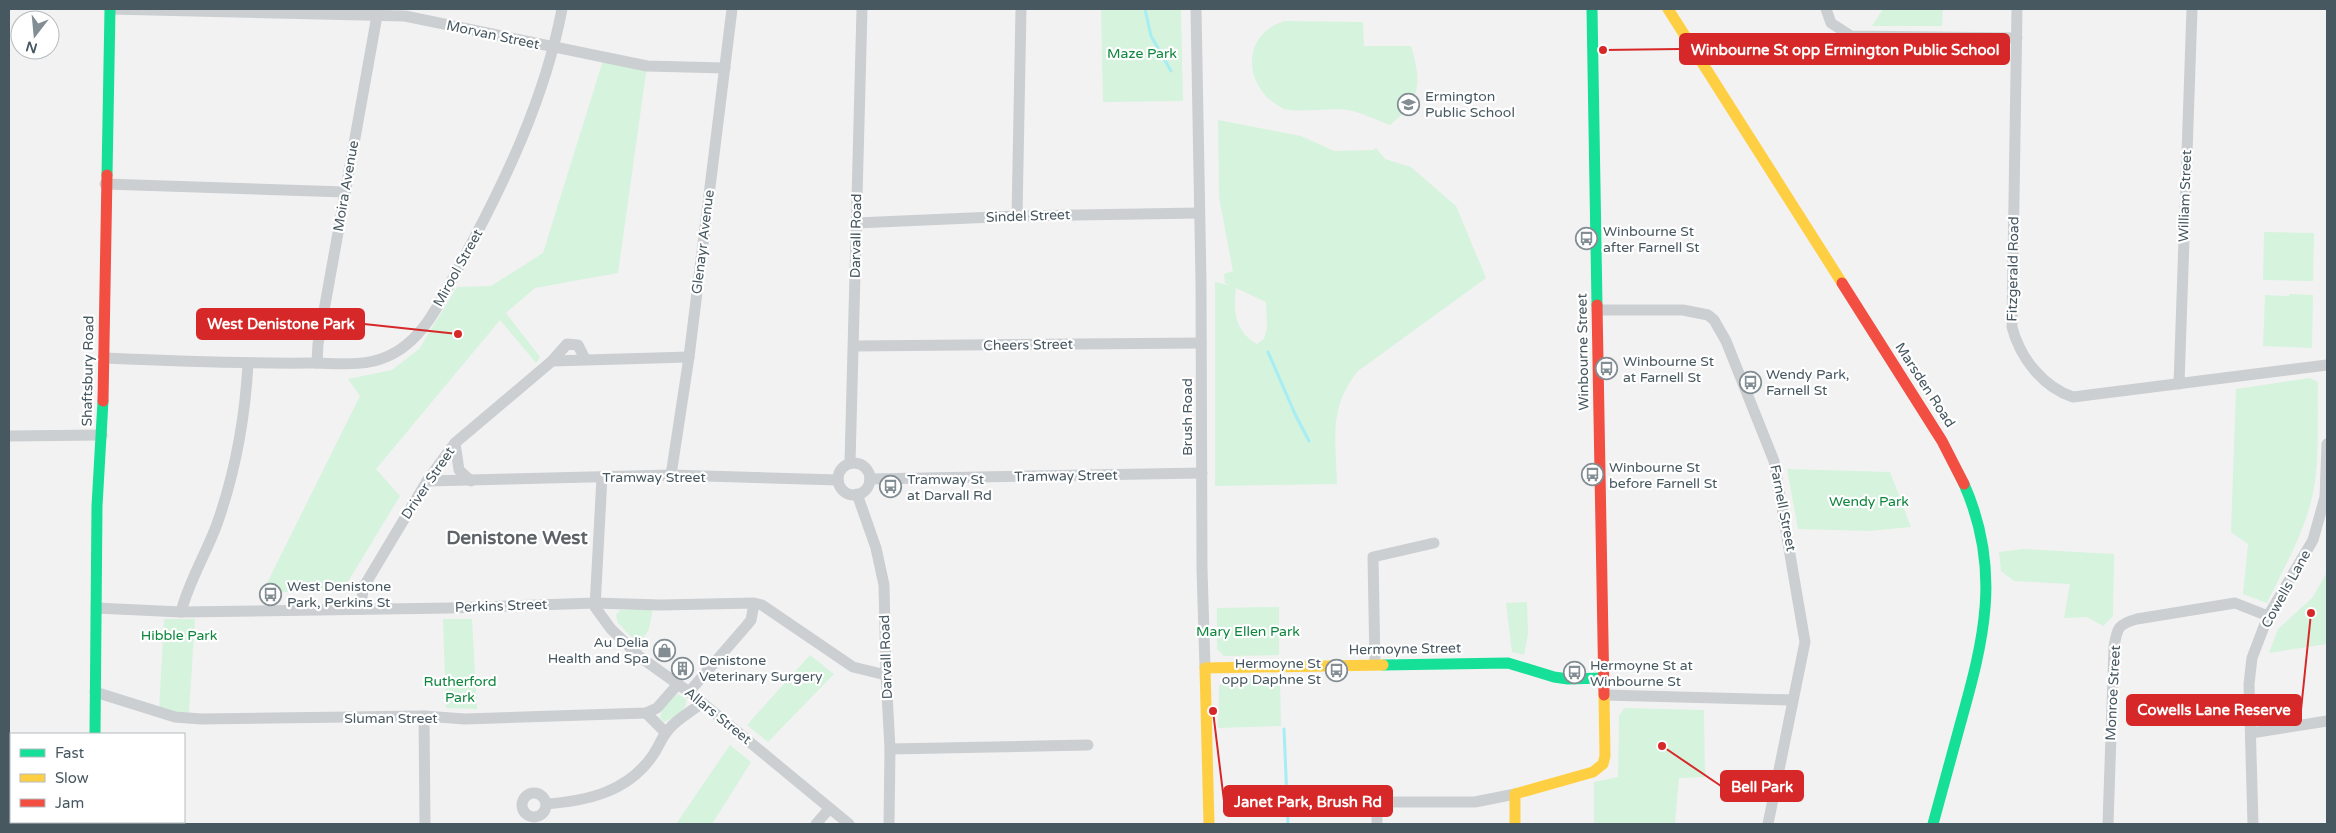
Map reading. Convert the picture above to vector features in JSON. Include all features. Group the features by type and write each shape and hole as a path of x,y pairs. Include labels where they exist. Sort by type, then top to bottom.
{"street":[{"name":"Morvan Street","path":"110,9 377,12 405,16 647,66 725,68"},
{"name":"Shaftsbury Road","path":"95,733 97,506 102,434 110,9"},
{"name":"Mirool Street","path":"103,358 248,364 356,364 385,358 408,346 429,320 493,205 522,140 554,48 562,9"},
{"name":"Glenayr Avenue","path":"670,475 689,357 732,9"},
{"name":"Darvall Road","path":"850,463 855,346 856,223 862,9"},
{"path":"1017,216 1021,9"},
{"name":"Brush Road","path":"1196,9 1209,824"},
{"name":"Winbourne Street","path":"1515,794 1593,772 1603,764 1605,756 1592,9"},
{"name":"Marsden Road","path":"1668,9 1942,441 1968,490 1984,556 1987,594 1985,620 1980,654 1933,824"},
{"path":"1826,9 1832,23 1851,36 2017,38"},
{"name":"Fitzgerald Road","path":"2017,9 2012,328 2014,337 2040,378 2059,392 2073,397 2327,365"},
{"name":"William Street","path":"2179,384 2192,9"},
{"name":"Moira Avenue","path":"317,363 318,344 377,12"},
{"path":"106,184 345,192"},
{"name":"Sindel Street","path":"856,223 1017,216 1199,214"},
{"name":"Farnell Street","path":"1597,310 1697,312 1708,315 1720,327 1774,461 1805,638 1768,824"},
{"name":"Driver Street","path":"361,609 363,588 426,481 456,443 552,361 563,347 571,343 582,348 586,359"},
{"name":"Cheers Street","path":"855,346 1201,343"},
{"path":"552,361 689,357"},
{"path":"181,612 187,590 217,526 226,495 245,404 248,364"},
{"path":"9,436 102,434"},
{"path":"456,443 459,470 471,481"},
{"name":"Cowells Lane","path":"2252,824 2250,672 2255,648 2268,616 2307,552 2317,528 2325,497 2327,444"},
{"path":"850,463 864,466 870,479 866,489 857,494 843,490 838,480 840,471 850,463"},
{"name":"Tramway Street","path":"870,479 1202,473"},
{"name":"Tramway Street","path":"426,481 670,475 838,480"},
{"path":"595,602 602,477"},
{"name":"Darvall Road","path":"857,494 876,548 884,586 890,750 889,824"},
{"path":"1375,664 1372,557 1434,543"},
{"name":"Perkins Street","path":"96,608 181,612 595,602 660,605 754,604 762,605 853,667 886,675"},
{"name":"Allars Street","path":"595,602 595,607 611,629 640,657 689,692 849,824"},
{"name":"Monroe Street","path":"2108,824 2114,646 2120,627 2124,622 2137,619 2235,603 2268,616"},
{"path":"689,692 751,620 754,604"},
{"name":"Hermoyne Street","path":"1206,668 1508,663 1568,680 1603,678"},
{"path":"666,733 646,713 658,708 678,684"},
{"name":"Sluman Street","path":"96,692 175,717 232,719 424,716 465,719 646,713"},
{"path":"1605,695 1792,700"},
{"path":"546,804 589,799 607,793 637,774 653,756 669,728 702,703"},
{"path":"424,716 425,824"},
{"path":"2251,733 2327,721"},
{"path":"890,750 1088,745"},
{"path":"1377,824 1377,812 1381,802 1475,802 1515,794 1515,824"},
{"path":"816,824 829,809"}],"green space":[{"name":"Maze Park","path":"1101,9 1181,9 1183,101 1103,102"},
{"path":"1883,9 1943,9 1942,26 1872,26"},
{"path":"1285,21 1363,22 1364,46 1411,46 1417,70 1417,80 1416,90 1408,108 1390,125 1347,110 1288,110 1269,99 1260,88 1254,75 1252,62 1254,49 1260,37 1270,28"},
{"path":"604,57 647,66 618,273 535,288 506,313 540,357 536,363 500,320 376,469 400,496 343,590 262,593 360,396 348,379 392,370 419,349 457,287 491,286 543,253"},
{"path":"1218,120 1301,136 1334,151 1373,150 1376,148 1385,159 1411,167 1456,206 1486,278 1358,371 1348,384 1338,411 1336,425 1337,484 1215,486 1215,282 1231,286 1225,283 1224,274 1233,271 1219,197","holes":["1236,288 1266,302 1267,327 1264,339 1257,344 1244,333 1237,320 1235,305"]},
{"path":"2264,232 2314,233 2313,281 2263,280"},
{"path":"2289,294 2313,295 2312,348 2263,346 2265,295 2289,296"},
{"path":"2310,378 2318,382 2317,452 2313,493 2305,522 2267,603 2243,594 2248,544 2231,532 2236,389"},
{"name":"Wendy Park","path":"1787,469 1890,472 1911,527 1870,531 1798,529"},
{"path":"2023,549 2114,554 2113,616 2103,626 2087,617 2064,618 2070,584 2014,581 2001,571 1999,552"},
{"path":"2327,572 2327,644 2269,653 2278,629 2313,597"},
{"path":"1527,602 1528,634 1524,655 1512,652 1506,603"},
{"name":"Mary Ellen Park","path":"1279,607 1279,655 1224,656 1217,649 1217,608"},
{"path":"653,608 649,629 639,645 618,623 616,615 620,610"},
{"name":"Hibble Park","path":"164,619 195,619 189,713 159,711"},
{"name":"Rutherford Park","path":"443,619 472,619 477,709 446,708"},
{"path":"810,655 834,674 768,742 747,725"},
{"path":"1224,678 1280,678 1281,726 1218,728 1219,686"},
{"path":"678,694 686,699 683,710 672,719 664,722 660,718 664,707"},
{"path":"1625,708 1704,710 1705,777 1679,778 1675,824 1594,824 1594,782 1618,777 1619,715"},
{"path":"730,745 751,762 712,824 676,824"}],"waterway":[{"path":"1145,9 1151,36 1171,71"},
{"path":"1268,352 1309,441"},
{"path":"1284,729 1288,824"}],"traffic: fast":[{"path":"107,175 110,9"},
{"path":"1592,9 1597,305"},
{"path":"95,733 97,506 103,401"},
{"path":"1933,824 1969,694 1982,634 1985,605 1986,576 1983,546 1976,516 1964,484"},
{"path":"1383,665 1508,663 1554,677 1568,679 1603,678"}],"traffic: slow":[{"path":"1668,9 1842,283"},
{"path":"1209,824 1205,668 1383,665"},
{"path":"1515,824 1515,794 1593,772 1603,764 1605,756 1604,695"}],"traffic: jam":[{"path":"103,401 107,175"},
{"path":"1842,283 1942,441 1964,484"},
{"path":"1597,305 1604,695"}],"place":[{"name":"Winbourne St opp Ermington Public School","path":"1603,50"},
{"name":"Ermington Public School","path":"1409,104"},
{"name":"Winbourne St after Farnell St","path":"1587,239"},
{"name":"West Denistone Park","path":"458,334"},
{"name":"Winbourne St at Farnell St","path":"1607,369"},
{"name":"Wendy Park, Farnell St","path":"1750,382"},
{"name":"Winbourne St before Farnell St","path":"1593,475"},
{"name":"Tramway St at Darvall Rd","path":"891,487"},
{"name":"West Denistone Park, Perkins St","path":"271,594"},
{"name":"Cowells Lane Reserve","path":"2311,613"},
{"name":"Au Delia Health and Spa","path":"665,650"},
{"name":"Denistone Veterinary Surgery","path":"683,668"},
{"name":"Hermoyne St opp Daphne St","path":"1337,671"},
{"name":"Hermoyne St at Winbourne St","path":"1574,673"},
{"name":"Janet Park, Brush Rd","path":"1213,711"},
{"name":"Bell Park","path":"1662,746"}],"district":[{"name":"Denistone West","path":"517,538"}]}
